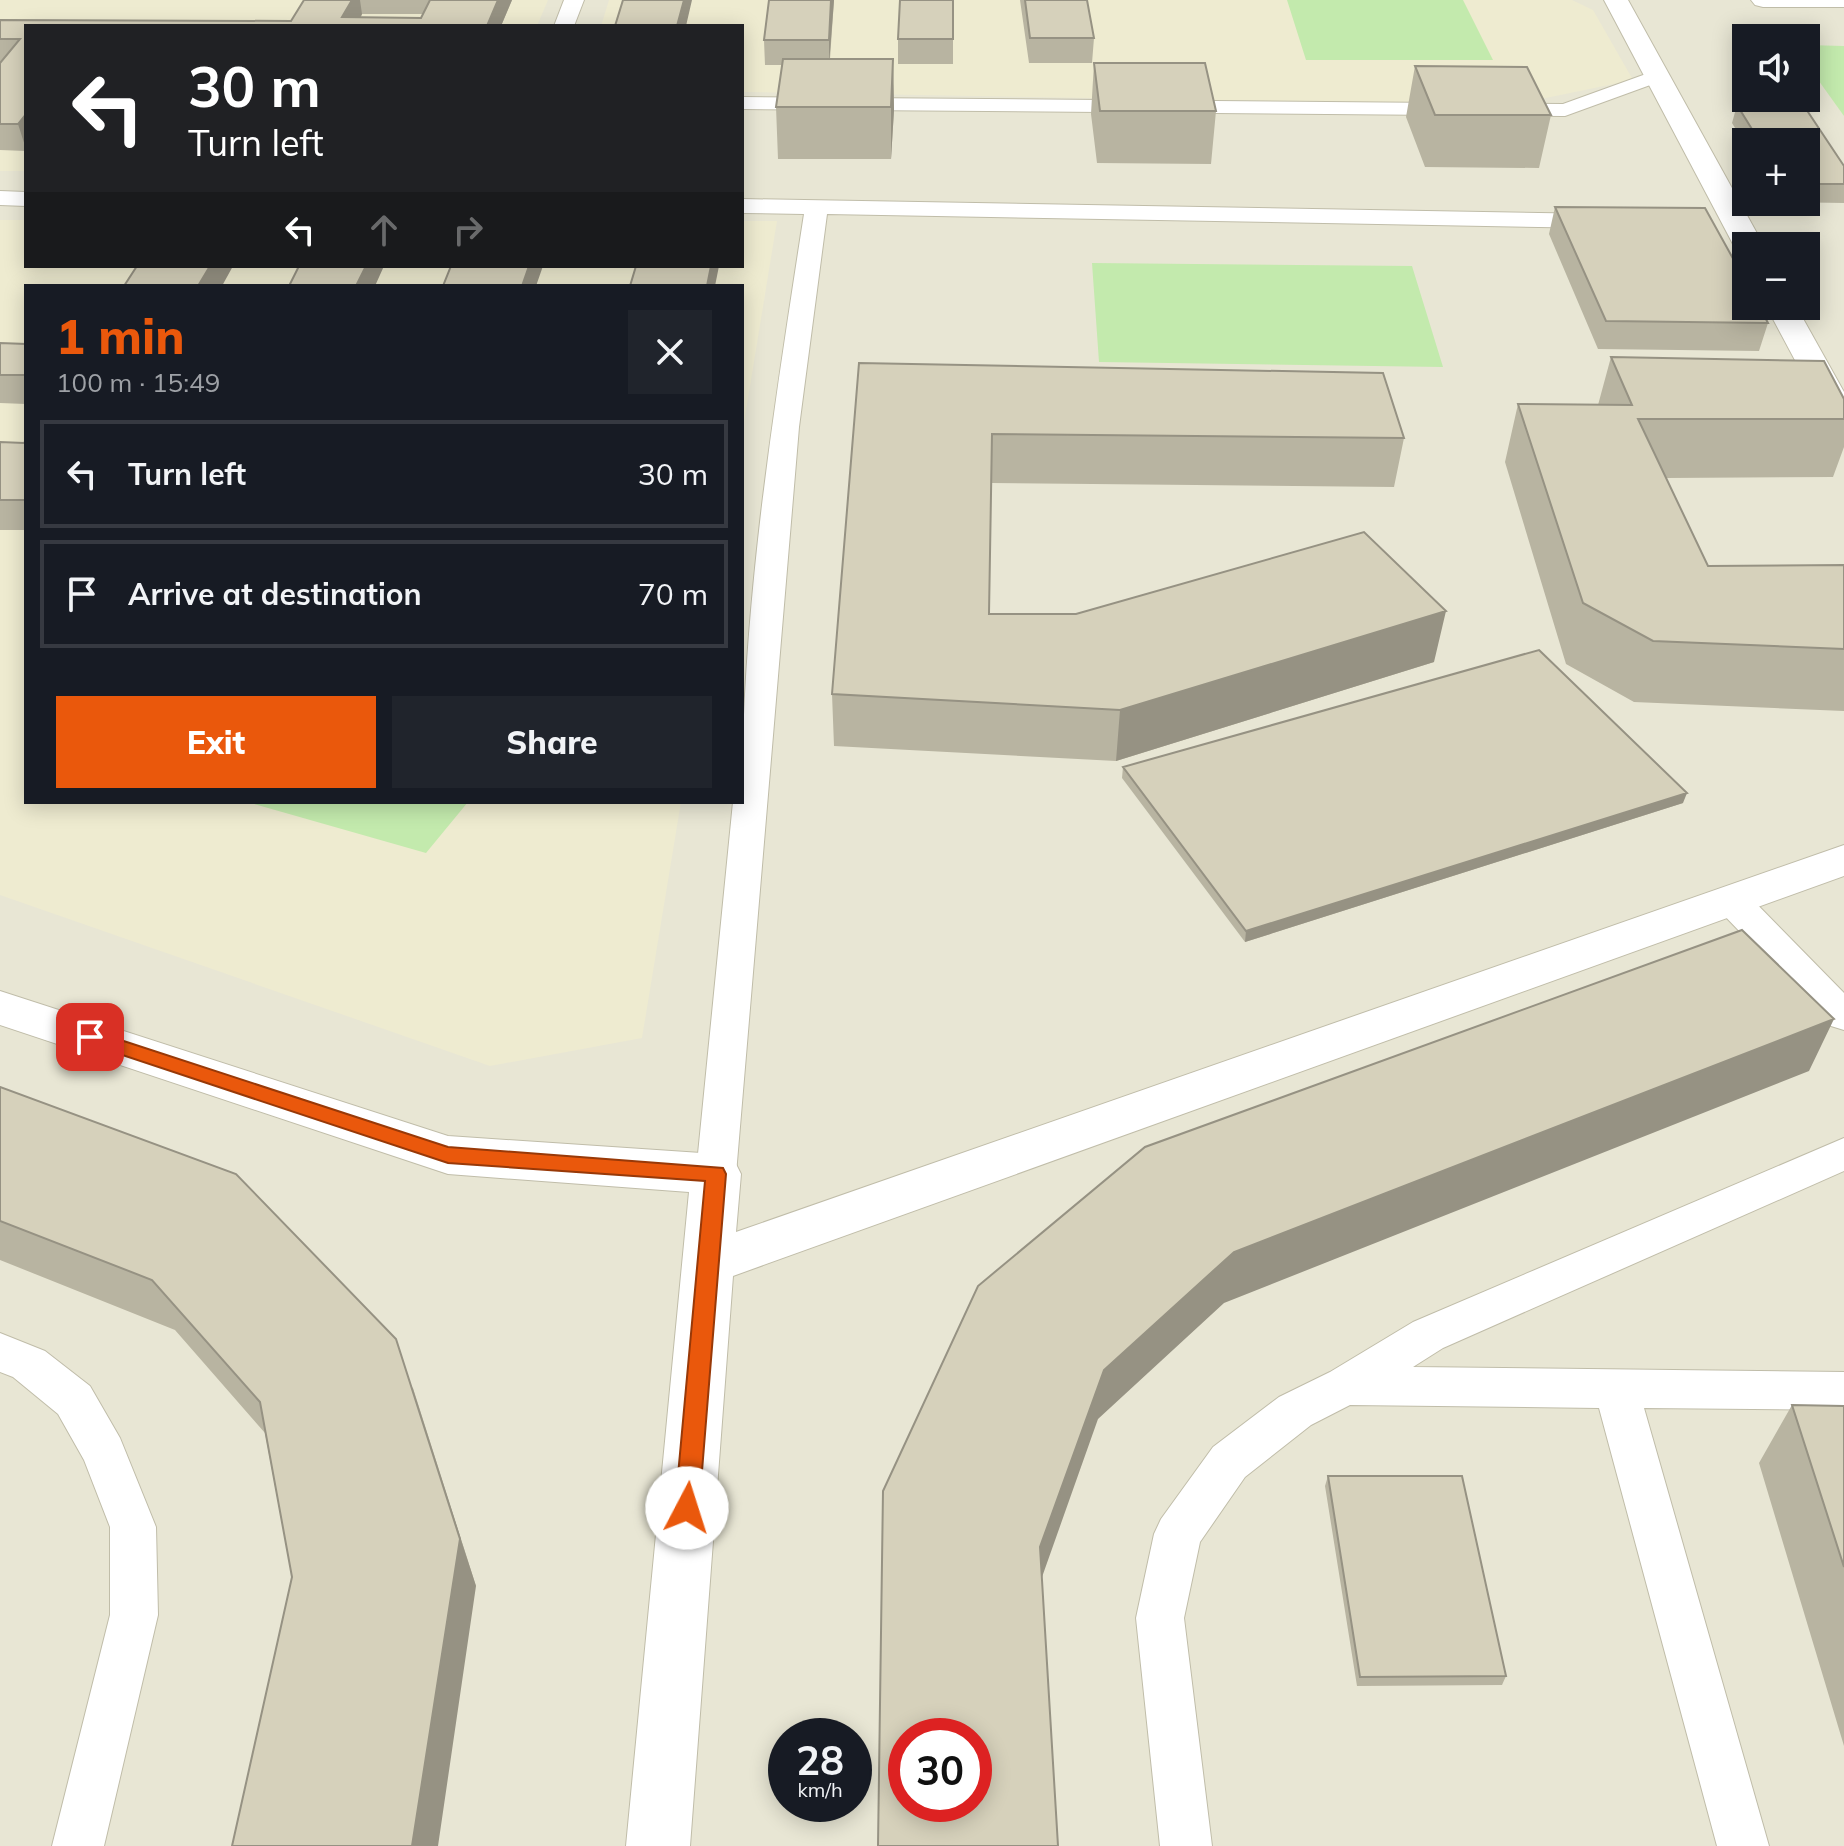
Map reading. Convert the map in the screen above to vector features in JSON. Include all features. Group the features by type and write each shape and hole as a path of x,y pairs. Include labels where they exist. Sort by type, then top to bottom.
{"street":[{"path":"1616,0 1742,232"},
{"path":"1763,0 1844,0"},
{"path":"1789,320 1844,422"},
{"path":"708,1263 1844,860"},
{"path":"0,1008 448,1155 716,1174 658,1846"}],"lane":[{"path":"565,24 574,0"},
{"path":"744,103 1565,110 1657,76"},
{"path":"0,198 24,199"},
{"path":"744,204 816,208 1625,221"},
{"path":"716,1174 785,427 816,208"},
{"path":"1705,222 1737,232"},
{"path":"1730,899 1844,1016"},
{"path":"1186,1846 1160,1618 1178,1534 1229,1462 1295,1411 1346,1386 1428,1335 1844,1154"},
{"path":"0,1352 29,1364 74,1400 104,1452 133,1527 134,1615 78,1846"},
{"path":"1346,1386 1844,1391"},
{"path":"1616,1389 1743,1846"}],"shaded area":[{"path":"0,0 1844,0 1844,1846 0,1846"},
{"path":"0,0 548,0 538,24 24,24 24,171 0,171"},
{"path":"609,0 1572,0 1593,10 1633,80 1512,105 744,92 744,24 602,24"},
{"path":"0,220 24,220 24,268 744,268 744,221 777,221 744,423 744,284 24,284 24,804 681,804 642,1038 490,1066 0,895"}],"green space":[{"path":"1287,0 1463,0 1493,60 1306,60"},
{"path":"1820,45 1844,46 1844,116 1820,83"},
{"path":"1092,263 1412,266 1443,367 1099,362"},
{"path":"254,804 466,804 426,853"}],"building":[{"path":"304,0 352,0 342,17 421,18 430,0 498,0 488,24 24,24 24,116 18,124 0,124 0,63 20,39 0,39 0,20 291,21"},
{"path":"623,0 684,0 678,24 616,24"},
{"path":"769,0 831,0 829,40 764,40"},
{"path":"900,0 953,0 953,39 898,39"},
{"path":"1025,0 1087,0 1094,38 1030,38"},
{"path":"783,59 893,59 891,107 776,107"},
{"path":"1094,63 1205,63 1216,111 1100,111"},
{"path":"1415,66 1527,67 1551,115 1435,115"},
{"path":"1741,112 1808,112 1819,128 1751,128"},
{"path":"1820,130 1844,166 1844,184 1820,184"},
{"path":"1555,207 1705,208 1732,257 1732,320 1766,320 1768,323 1606,321"},
{"path":"136,268 209,268 199,284 125,284"},
{"path":"298,268 365,268 357,284 290,284"},
{"path":"450,268 528,268 523,284 444,284"},
{"path":"635,268 711,268 707,284 631,284"},
{"path":"0,343 24,344 24,375 0,375"},
{"path":"1611,357 1824,361 1844,399 1844,419 1638,419 1708,566 1844,565 1844,649 1653,641 1583,603 1518,404 1632,405"},
{"path":"859,363 1383,373 1404,438 992,434 989,614 1076,614 1364,532 1446,611 1120,710 832,694"},
{"path":"0,442 24,443 24,500 0,500"},
{"path":"1539,650 1687,793 1246,931 1123,767"},
{"path":"1742,930 1834,1019 1234,1252 1104,1370 1040,1547 1058,1846 878,1846 883,1491 978,1286 1145,1147"},
{"path":"0,1087 236,1174 396,1339 460,1539 412,1846 232,1846 292,1577 260,1402 152,1280 0,1221"},
{"path":"1792,1405 1844,1406 1844,1567"},
{"path":"1328,1476 1462,1476 1506,1676 1360,1677"}],"route":[{"path":"90,1037 448,1155 716,1174 687,1508"}]}
